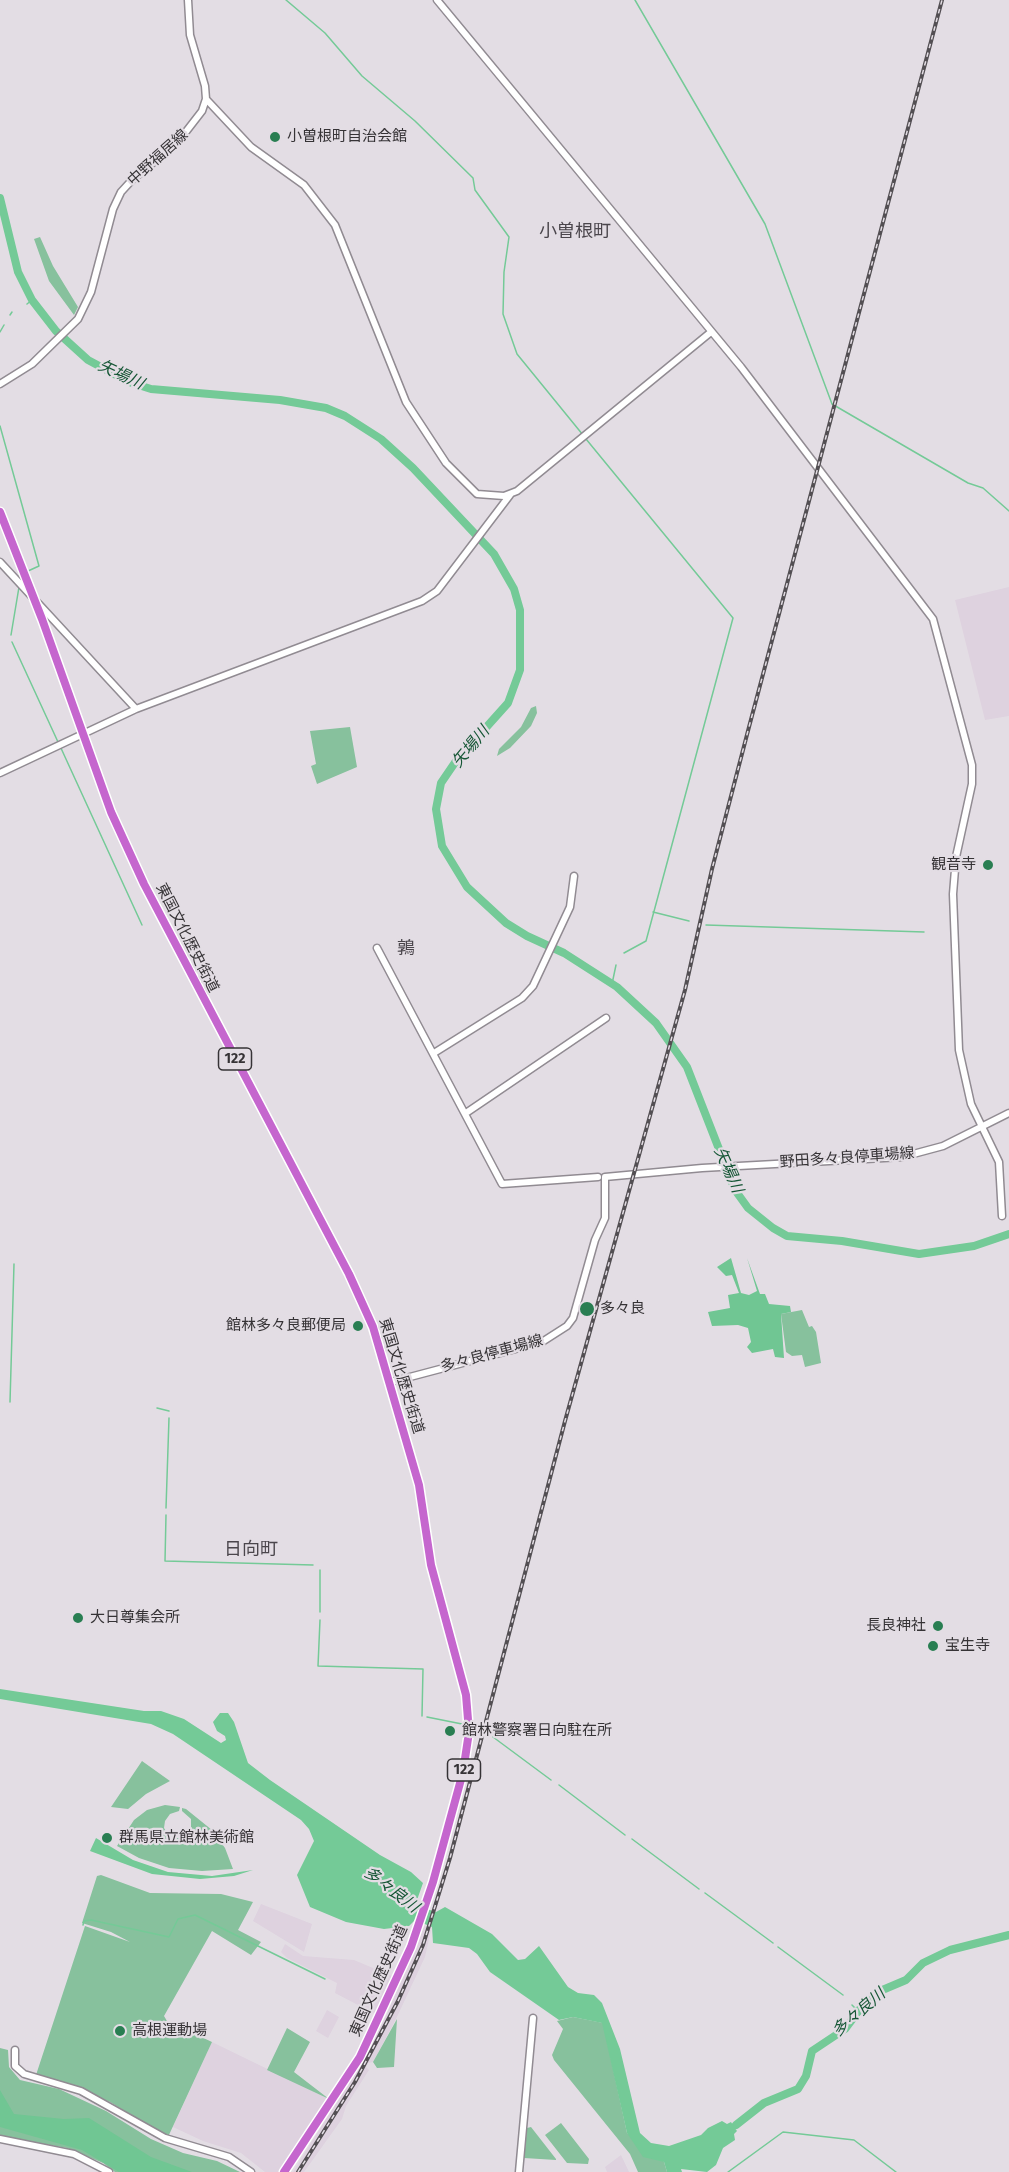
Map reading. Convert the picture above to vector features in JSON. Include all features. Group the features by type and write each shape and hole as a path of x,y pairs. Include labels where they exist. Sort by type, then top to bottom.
{"highway":[{"name":"東国文化歴史街道","path":"0,512 35,600 111,812 144,884 358,1293 374,1328 420,1491 430,1565 461,1670 468,1717 463,1772 426,1907 400,1976 360,2057 284,2172"}],"street":[{"path":"188,0 190,35 205,86 206,99 251,147 304,185 335,225 400,392 422,430 446,463 477,494 492,497 510,495"},
{"path":"437,0 768,402 869,540 919,599 938,633 972,765 970,795 956,857 953,913 961,1063 967,1093 999,1162 1002,1216"},
{"name":"中野福居線","path":"0,384 19,373 51,347 78,319 91,292 113,209 121,192 188,132 198,119 206,99"},
{"path":"0,773 136,709 422,601 437,591 510,495 711,332"},
{"path":"0,562 136,709"},
{"path":"434,1053 522,998 533,986 572,903 574,876"},
{"path":"377,948 502,1184 598,1177"},
{"path":"466,1113 606,1018"},
{"name":"野田多々良停車場線","path":"576,1304 606,1212 605,1177 748,1165 902,1157 943,1146 1009,1113"},
{"name":"多々良停車場線","path":"391,1382 547,1340 570,1323 576,1304"},
{"path":"519,2172 533,2018"},
{"path":"15,2050 15,2066 24,2074 81,2091 165,2138 229,2157 251,2172"},
{"path":"0,2139 74,2154 110,2172"}],"shaded area":[{"path":"40,237 53,266 78,307 74,315 49,281 34,239"},
{"path":"1009,587 1009,716 985,720 955,600"},
{"path":"536,706 537,713 531,726 510,748 497,756 499,749 521,727 531,708"},
{"path":"350,727 357,767 317,784 311,766 316,764 310,731"},
{"path":"731,1258 741,1293 749,1295 757,1291 747,1258 760,1294 765,1294 769,1304 790,1306 791,1312 781,1314 784,1358 775,1357 773,1349 752,1353 747,1347 751,1342 748,1328 738,1325 712,1326 708,1312 730,1308 728,1295 739,1293 732,1275 726,1276 717,1267"},
{"path":"802,1310 809,1327 812,1326 816,1332 821,1363 805,1367 802,1355 792,1356 786,1352 781,1314"},
{"path":"142,1761 170,1781 146,1794 128,1809 111,1807"},
{"path":"165,1805 180,1807 179,1811 170,1814 165,1821 164,1828 169,1836 181,1839 191,1831 191,1819 182,1811 182,1808 186,1809 212,1830 225,1848 233,1869 202,1871 169,1868 139,1858 117,1846 134,1820 147,1810"},
{"name":"高根運動場","path":"101,1875 150,1893 221,1894 253,1902 238,1930 261,1942 251,1955 212,1931 164,2016 167,2021 212,2042 168,2137 110,2102 71,2085 36,2075 85,1926 130,1942 111,1932 82,1923 97,1876"},
{"path":"261,1904 312,1924 304,1952 253,1921"},
{"path":"424,1926 431,1930 425,1957 373,2062 368,2063 366,2067 369,2070 346,2106 342,2119 304,2172 293,2172 360,2064 363,2066 365,2062 363,2060 386,2016"},
{"path":"285,1944 303,1956 354,1960 392,1976 394,1979 377,2015 335,1993 337,1983 287,1958 281,1952"},
{"path":"327,2010 339,2017 328,2038 316,2031"},
{"path":"573,2017 603,2023 627,2133 664,2162 667,2172 638,2172 630,2154 554,2060 552,2055 563,2029 557,2021"},
{"path":"397,2019 394,2067 377,2068 373,2062"},
{"path":"287,2028 310,2042 294,2072 329,2099 267,2070"},
{"path":"212,2042 329,2099 278,2172 265,2172 241,2153 203,2141 173,2127"},
{"path":"0,2048 8,2050 9,2067 20,2080 59,2089 106,2111 151,2139 183,2153 217,2161 240,2172 115,2172 103,2163 67,2148 0,2136"},
{"path":"0,2090 14,2114 64,2119 89,2118 151,2157 192,2172 119,2172 82,2150 0,2127"},
{"path":"561,2123 589,2159 588,2164 567,2163 545,2135"},
{"path":"531,2127 556,2160 524,2158 527,2128"},
{"path":"621,2155 629,2172 607,2172 605,2167"}],"water":[{"path":"0,1689 144,1711 161,1711 184,1719 221,1743 226,1740 225,1736 217,1731 213,1722 220,1713 228,1713 234,1722 248,1763 380,1855 411,1872 423,1883 417,1900 418,1906 436,1912 445,1907 492,1934 518,1960 525,1959 539,1946 568,1987 578,1993 594,1995 602,2003 620,2049 640,2133 651,2143 669,2146 701,2135 708,2128 722,2121 727,2124 731,2122 737,2131 734,2134 735,2140 723,2148 716,2165 707,2172 681,2169 682,2172 667,2172 664,2162 643,2157 627,2133 602,2023 573,2017 559,2020 490,1972 477,1954 469,1948 433,1943 432,1927 415,1920 409,1926 384,1929 346,1922 310,1907 297,1875 314,1841 309,1829 301,1820 173,1734 151,1724 0,1699"},
{"path":"96,1838 133,1860 168,1872 212,1876 253,1870 234,1876 200,1879 152,1874 90,1851"}],"waterway":[{"path":"286,0 325,33 362,76 415,121 473,178 475,190 509,237 504,272 503,314 517,354 583,435"},
{"path":"635,0 765,224 832,404 968,483 983,488 1009,511"},
{"name":"矢場川","path":"0,198 18,272 32,300 56,331 88,360 129,382 151,389 280,400 326,408 345,416 381,439 413,468 494,554 514,589 520,610 520,670 508,703 456,761 441,783 436,809 442,846 467,887 506,923 527,936 564,953 617,987 656,1023 687,1067 735,1190 748,1208 787,1236 842,1241 919,1254 974,1246 1009,1234"},
{"name":"矢場川","path":"27,304 32,300"},
{"path":"0,332 4,325"},
{"path":"0,426 39,566 28,571"},
{"path":"586,439 733,618 646,941 624,953"},
{"path":"11,635 19,587"},
{"path":"12,642 58,742"},
{"path":"60,746 142,925"},
{"path":"653,912 689,921"},
{"path":"706,925 924,932"},
{"path":"612,984 616,965"},
{"path":"10,1402 14,1264"},
{"path":"157,1408 169,1411"},
{"path":"166,1508 169,1418"},
{"path":"166,1515 165,1561 313,1565"},
{"path":"320,1570 320,1612"},
{"path":"320,1620 318,1666 423,1669 422,1716"},
{"path":"427,1717 462,1724"},
{"path":"493,1737 551,1780"},
{"path":"559,1785 625,1835"},
{"path":"632,1839 699,1889"},
{"path":"705,1893 773,1943"},
{"path":"83,1925 84,1921 91,1920 169,1937 178,1919 195,1915 325,1979"},
{"name":"多々良川","path":"736,2125 764,2103 798,2089 806,2076 812,2051 845,2029 860,2009 880,1991 906,1980 923,1963 950,1950 1009,1935"},
{"path":"778,1947 843,1995"},
{"path":"852,2005 858,2011"},
{"path":"728,2172 783,2132 854,2140 896,2172"}],"railway":[{"path":"298,2172 355,2082 398,2001 423,1945 450,1858 565,1421 685,990 712,869 942,0"}],"place":[{"name":"小曽根町自治会館","path":"275,137"},
{"name":"観音寺","path":"988,865"},
{"name":"多々良","path":"587,1309"},
{"name":"館林多々良郵便局","path":"358,1326"},
{"name":"大日尊集会所","path":"78,1618"},
{"name":"長良神社","path":"938,1626"},
{"name":"宝生寺","path":"933,1646"},
{"name":"館林警察署日向駐在所","path":"450,1731"},
{"name":"群馬県立館林美術館","path":"107,1838"},
{"name":"高根運動場","path":"120,2031"}],"district":[{"name":"小曽根町","path":"575,232"},
{"name":"鶉","path":"406,949"},
{"name":"日向町","path":"251,1550"}]}
